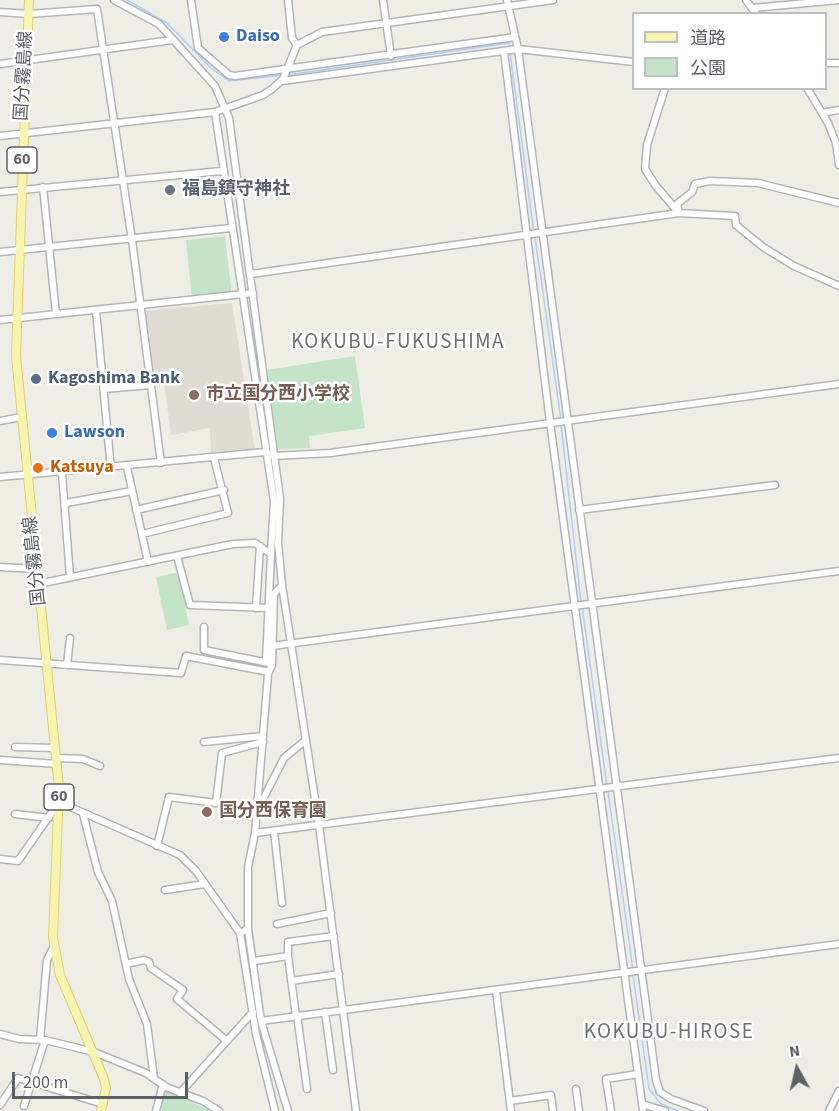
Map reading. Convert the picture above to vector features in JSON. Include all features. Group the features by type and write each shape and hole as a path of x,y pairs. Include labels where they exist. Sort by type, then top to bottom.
{"main road":[{"name":"国分霧島線","path":"30,1 15,319 26,474 57,761 59,802 53,911 54,946 62,982 104,1079 102,1108"}],"street":[{"path":"114,0 150,17 215,86 226,109 280,499 276,543 271,554 272,646 255,833 248,867 248,929 261,1021 288,1111"},
{"path":"191,0 198,48 229,75 287,70 515,37"},
{"path":"288,0 292,38 297,45"},
{"path":"383,0 391,56"},
{"path":"0,136 215,112 263,95 282,80 297,45 322,32 508,3 553,0"},
{"path":"746,0 754,11 839,0"},
{"path":"508,3 518,49 540,235 568,420 590,604 656,1080 660,1092 671,1099 704,1111"},
{"path":"0,12 28,14 97,9 132,240 160,464"},
{"path":"0,64 172,40"},
{"path":"282,80 518,49 632,62"},
{"path":"504,51 603,789 643,1107 665,1111"},
{"path":"664,90 644,158 645,169 679,213"},
{"path":"808,90 836,143 839,165"},
{"path":"822,113 839,110"},
{"path":"215,112 222,171 274,501 276,543 319,825 356,1111"},
{"path":"0,192 22,188 123,182 222,171"},
{"path":"679,213 677,204 692,192 695,184 710,181 758,183 839,203"},
{"path":"43,187 56,314"},
{"path":"250,274 540,235 679,213 735,216 736,225 762,247 794,266 839,286"},
{"path":"0,252 231,228"},
{"path":"0,320 253,293"},
{"path":"96,310 111,469"},
{"path":"0,477 111,469 266,452 273,456 330,453 839,384"},
{"path":"104,389 150,385"},
{"path":"0,422 21,417"},
{"path":"142,534 228,513 214,458"},
{"path":"127,467 148,562"},
{"path":"62,473 70,578"},
{"path":"579,510 775,485"},
{"path":"136,510 224,490"},
{"path":"66,503 132,491"},
{"path":"38,584 233,544 255,543 271,554"},
{"path":"256,608 261,546"},
{"path":"177,556 190,605 269,608"},
{"path":"0,567 37,568"},
{"path":"272,646 839,571"},
{"path":"269,666 269,608 272,593 282,585"},
{"path":"204,627 204,650 269,666"},
{"path":"67,665 70,638"},
{"path":"0,660 181,673 186,656 269,666"},
{"path":"204,742 263,739"},
{"path":"157,846 169,797 216,802 222,753 263,739"},
{"path":"255,817 284,758 306,740"},
{"path":"15,747 55,748"},
{"path":"255,833 839,758"},
{"path":"0,760 83,759 100,765"},
{"path":"0,859 18,861 59,802 180,855 206,884 240,933 253,1012 275,1111"},
{"path":"15,814 49,818"},
{"path":"83,814 99,872 112,901 126,964 147,1024 154,1078"},
{"path":"274,831 282,903"},
{"path":"165,890 206,884"},
{"path":"277,924 331,913"},
{"path":"240,933 248,929"},
{"path":"308,1089 291,981 288,942 334,936"},
{"path":"261,1021 839,944"},
{"path":"24,1106 33,1083 43,1040 47,960 54,946"},
{"path":"254,961 288,956"},
{"path":"126,964 144,960 149,962 151,968 183,990 177,999 227,1041"},
{"path":"291,981 339,974"},
{"path":"496,990 511,1111"},
{"path":"180,1093 253,1012"},
{"path":"325,1012 333,1070"},
{"path":"0,1034 19,1039 43,1040 94,1052 154,1078 180,1093 203,1101 219,1111"},
{"path":"611,1111 606,1079 638,1074"},
{"path":"0,1106 18,1078 102,1108"},
{"path":"156,1111 163,1084"},
{"path":"576,1089 579,1111"},
{"path":"829,1111 839,1091"},
{"path":"510,1101 551,1095 553,1111"}],"shaded area":[{"path":"232,303 255,450 211,456 210,428 171,435 163,373 150,374 144,311"}],"green space":[{"path":"225,236 232,296 192,300 186,240"},
{"path":"355,356 365,428 309,436 310,448 277,449 267,370"},
{"path":"179,572 189,625 167,630 156,577"},
{"path":"163,1089 198,1105 213,1111 159,1111"}],"waterway":[{"path":"127,0 167,23 211,68 229,81 282,75"},
{"path":"287,75 509,43 510,48"},
{"path":"510,53 534,233"},
{"path":"535,237 561,420"},
{"path":"561,425 581,602"},
{"path":"582,606 607,786"},
{"path":"608,791 633,970"},
{"path":"633,975 649,1089 661,1104 678,1111"}],"place":[{"name":"Daiso","path":"224,37"},
{"name":"福島鎮守神社","path":"170,190"},
{"name":"Kagoshima Bank","path":"36,379"},
{"name":"市立国分西小学校","path":"194,395"},
{"name":"Lawson","path":"52,433"},
{"name":"Katsuya","path":"38,468"},
{"name":"国分西保育園","path":"207,812"}],"district":[{"name":"KOKUBU-FUKUSHIMA","path":"398,343"},
{"name":"KOKUBU-HIROSE","path":"669,1033"}]}
